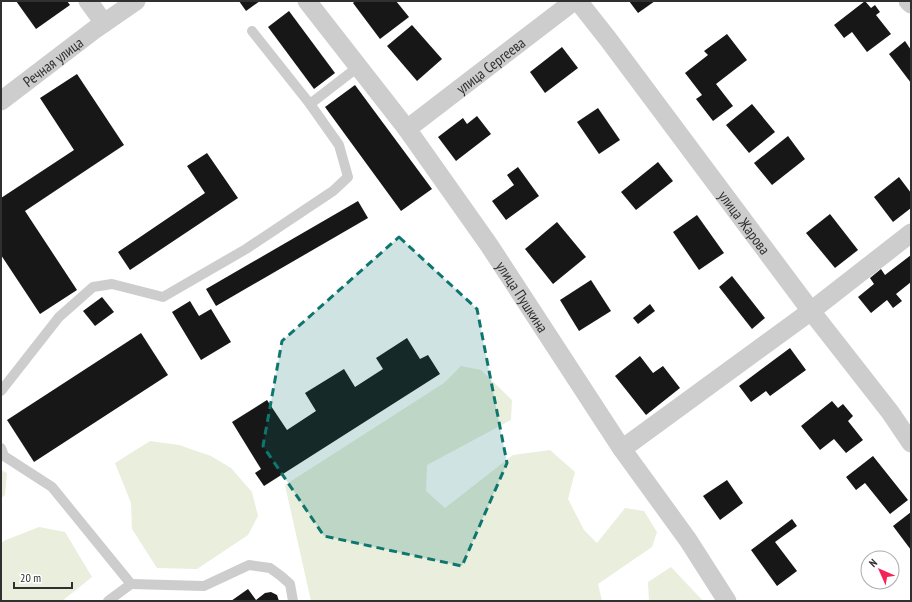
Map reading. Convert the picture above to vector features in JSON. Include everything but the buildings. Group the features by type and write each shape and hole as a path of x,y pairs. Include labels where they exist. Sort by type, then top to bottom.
{"street":[{"path":"88,1 104,23"},
{"name":"Речная улица","path":"1,101 104,23 136,1"},
{"name":"улица Пушкина","path":"307,1 407,129 490,246 622,449 688,540 727,601"},
{"name":"улица Сергеева","path":"407,129 574,1"},
{"name":"улица Жарова","path":"578,1 618,52 811,311 890,412 911,443"},
{"path":"908,1 911,4"},
{"path":"622,449 811,311 911,233"}],"lane":[{"path":"1,390 59,316 93,287 112,284 163,297 246,249 333,191 348,177 339,145 310,104 252,32"},
{"path":"310,104 358,67"},
{"path":"1,448 4,456 52,487 131,584"},
{"path":"108,601 131,584 204,586 249,565 270,568 281,576 290,584 293,601"}],"highlighted area":[{"path":"399,237 477,309 507,463 462,566 324,536 263,446 282,341"}],"green space":[{"path":"461,366 481,370 512,400 511,420 427,465 426,491 445,508 513,455 550,450 575,472 568,499 584,530 597,543 625,508 644,511 657,532 652,547 598,584 602,601 311,601 285,485 444,383"},
{"path":"150,441 179,445 211,456 231,468 252,492 258,516 248,535 197,569 157,568 132,529 131,503 115,463"},
{"path":"1,470 7,473 5,495 1,498"},
{"path":"39,527 65,532 92,577 62,601 1,601 1,543"},
{"path":"671,567 703,601 649,601 648,582"}]}
